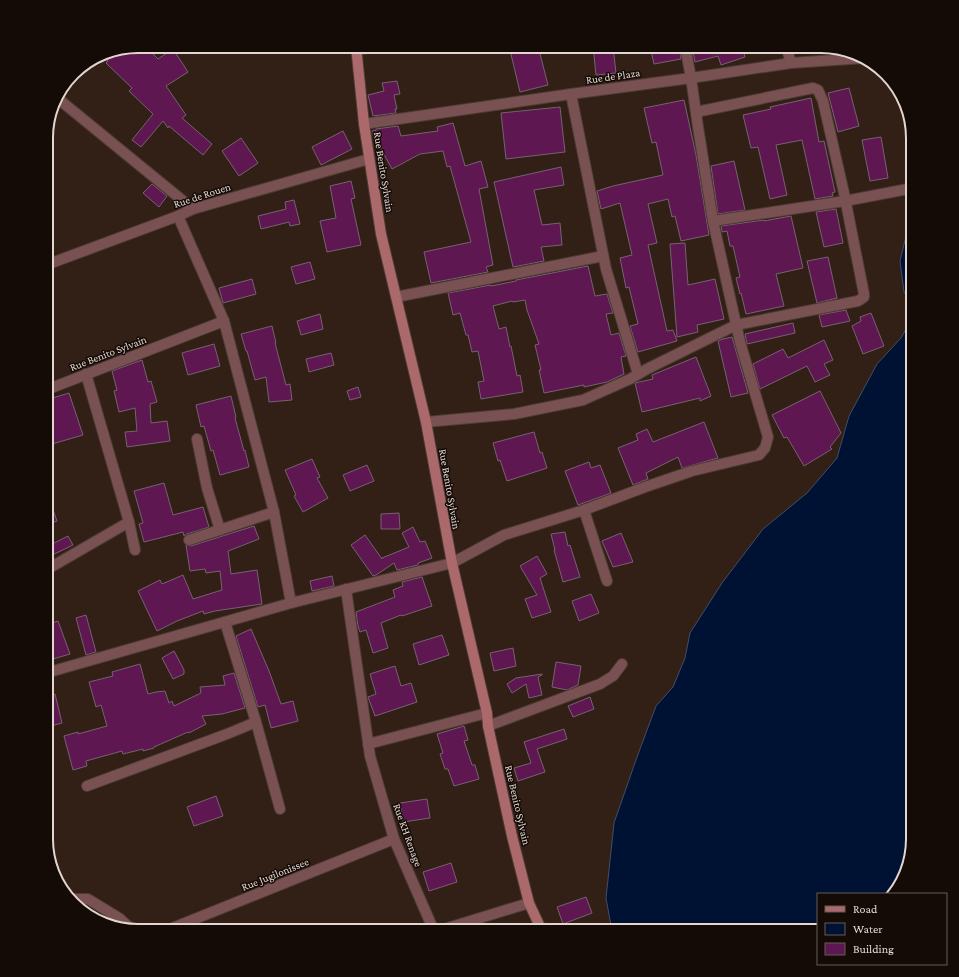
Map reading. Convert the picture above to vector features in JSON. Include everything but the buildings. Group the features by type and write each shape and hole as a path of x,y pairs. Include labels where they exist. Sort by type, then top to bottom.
{"main road":[{"name":"Rue Benito Sylvain","path":"357,53 364,124 381,234 426,422 452,563 512,836 529,903 539,924"}],"street":[{"path":"53,671 291,603 452,563 504,535 584,510 692,471 759,455 765,448 768,437 740,342 713,220 686,53"},
{"path":"788,53 791,63"},
{"name":"Rue de Plaza","path":"364,124 791,63 850,59"},
{"path":"426,422 514,414 584,400 736,325 858,300 864,297 823,101 818,90 813,88 696,112"},
{"path":"571,94 606,269 638,374"},
{"path":"62,102 193,209"},
{"name":"Rue de Rouen","path":"53,262 193,209 369,159"},
{"path":"713,220 845,201 906,189"},
{"path":"178,216 224,321 274,512 291,603"},
{"path":"396,297 603,256"},
{"name":"Rue Benito Sylvain","path":"53,387 224,321"},
{"path":"86,374 129,522 135,550"},
{"path":"197,439 207,488 220,530"},
{"path":"584,510 607,581"},
{"path":"189,540 274,512"},
{"path":"53,566 129,522"},
{"name":"Rue KH Renage","path":"346,589 372,766 394,839 431,924"},
{"path":"225,622 256,722 280,809"},
{"path":"488,726 600,684 613,676 622,664"},
{"path":"368,744 486,713"},
{"path":"87,786 256,722"},
{"name":"Rue Jugilonissee","path":"182,924 394,839"},
{"path":"78,899 88,899 124,922"},
{"path":"461,924 529,903"}],"water":[{"path":"906,236 906,294 904,292 900,261"},
{"path":"906,329 906,844 897,876 886,893 817,893 817,924 611,924 606,898 614,823 656,706 673,687 685,658 690,633 722,583 763,529 807,493 837,458 849,416 877,364 901,338"}]}
